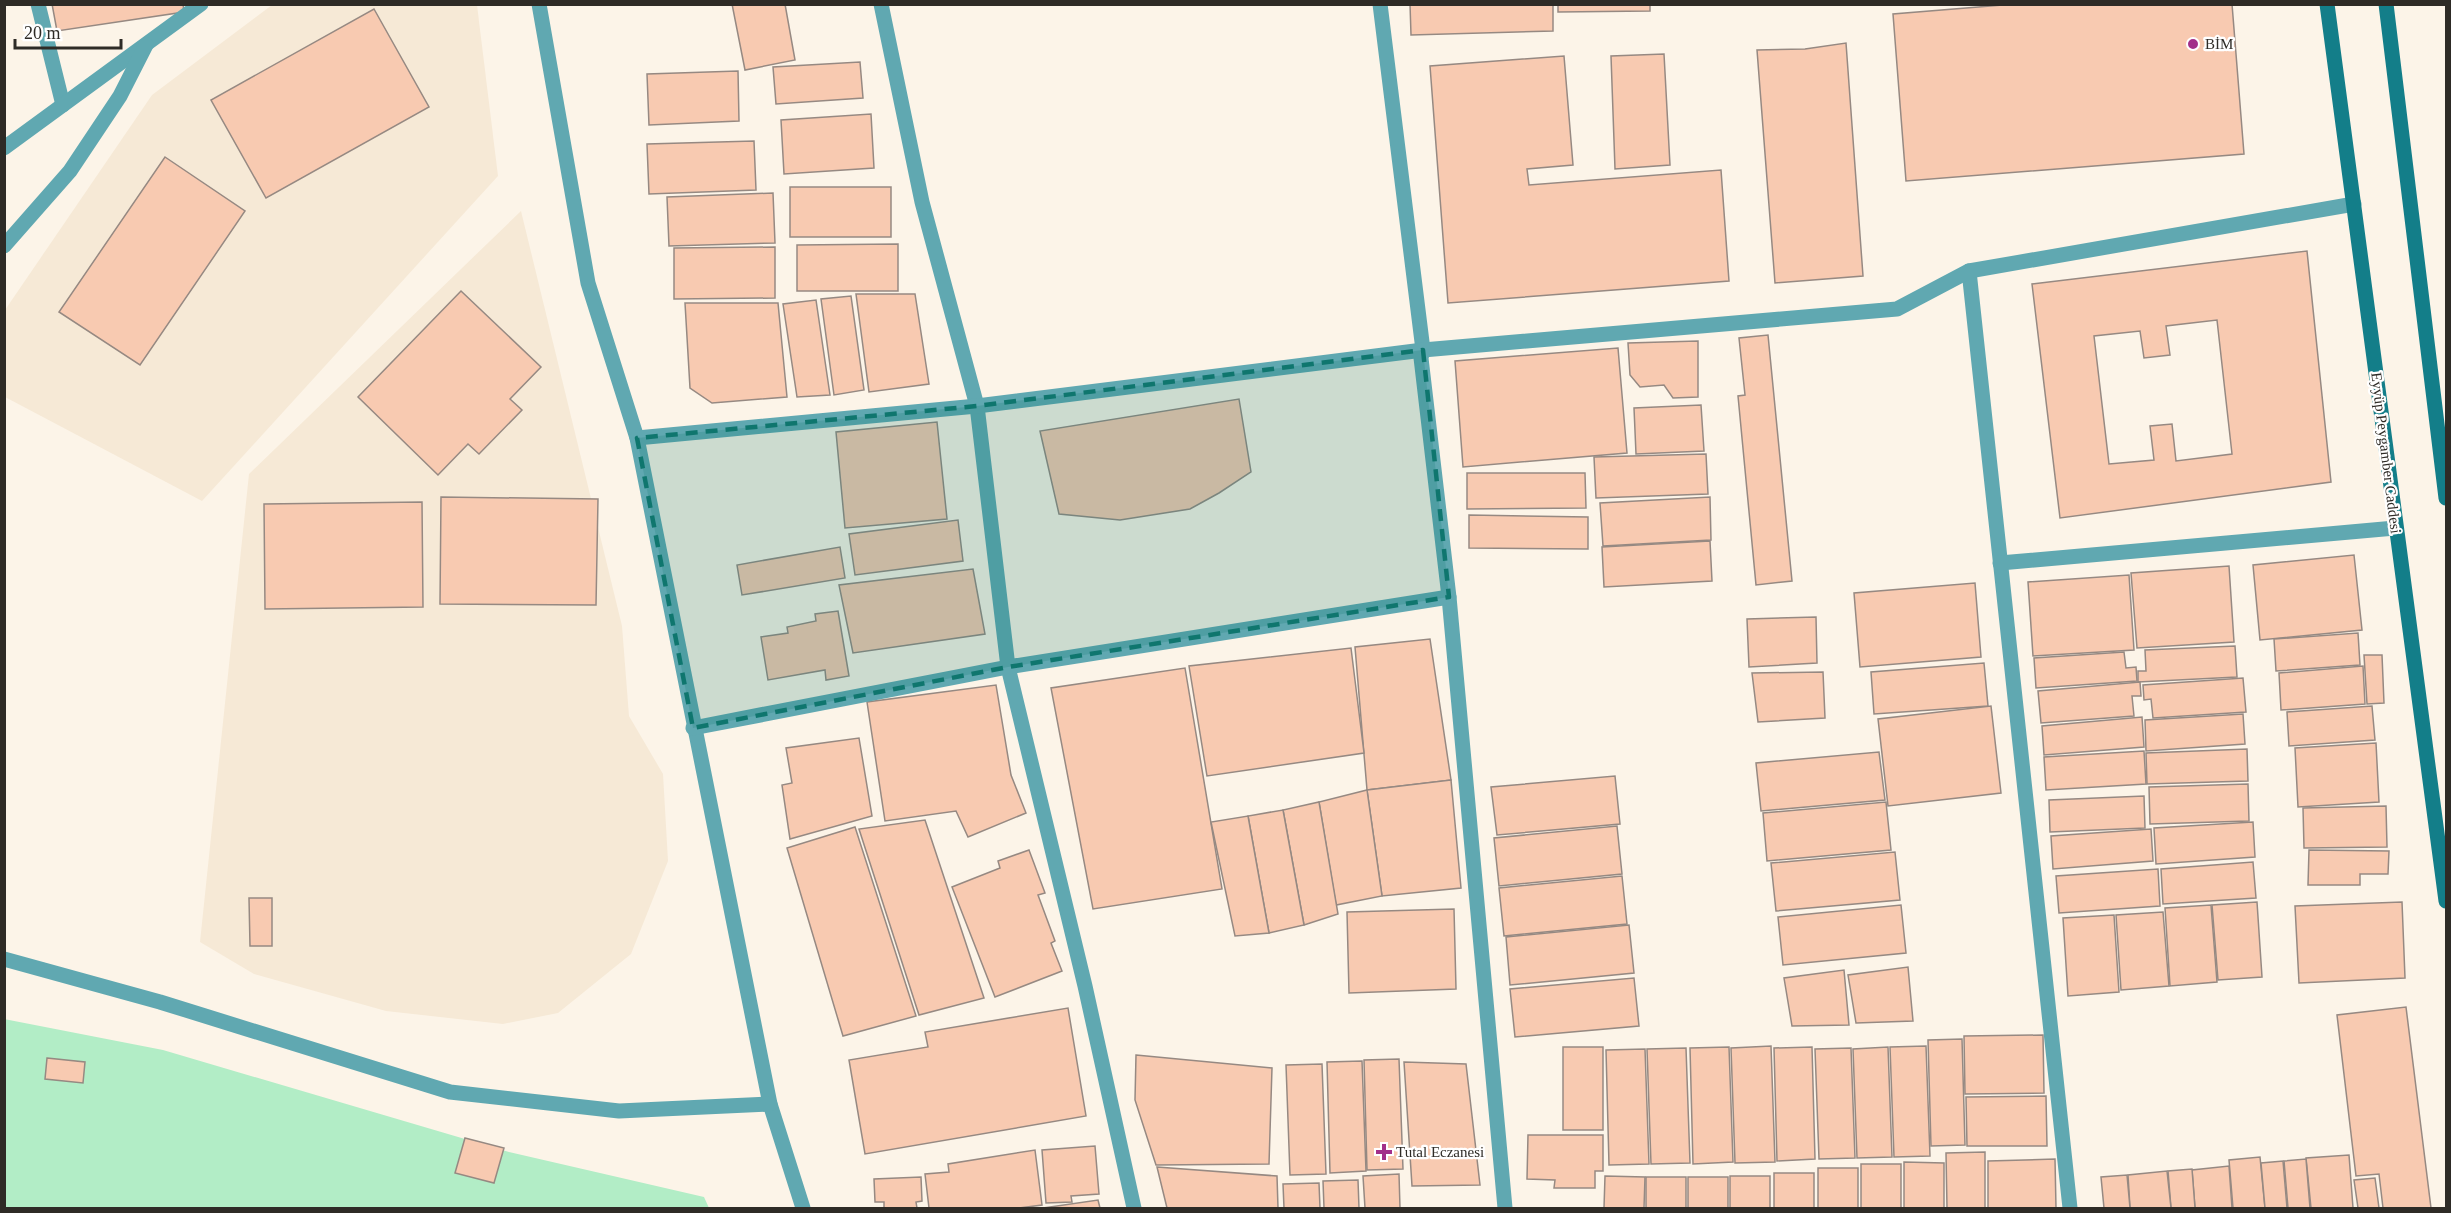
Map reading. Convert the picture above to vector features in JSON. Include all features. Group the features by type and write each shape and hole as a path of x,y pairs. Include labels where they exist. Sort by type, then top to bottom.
{"main road":[{"name":"Eyyüp Peygamber Caddesi","path":"2327,4 2446,901"},
{"path":"2386,4 2446,490"}],"street":[{"path":"38,4 63,105"},
{"path":"4,148 201,4"},
{"path":"539,4 588,283 637,438 693,728 770,1104 803,1209"},
{"path":"881,4 922,202 977,406 1008,667 1085,986 1134,1209"},
{"path":"1380,4 1423,350 1421,358 1449,597 1505,1209"},
{"path":"4,246 70,171 120,96 146,45"},
{"path":"637,438 977,406 1423,350 1897,309 1969,271 2354,204"},
{"path":"1969,271 2070,1209"},
{"path":"2000,563 2395,528"},
{"path":"693,728 1008,667 1449,597"},
{"path":"4,959 160,1002 450,1092 619,1112 770,1104"}],"highlighted area":[{"path":"1423,350 1449,597 1008,667 693,728 637,438 977,406"}],"shaded area":[{"path":"272,5 477,5 498,176 202,501 5,397 5,310 152,95"},
{"path":"521,211 622,626 629,716 663,774 668,861 631,954 558,1013 503,1024 386,1011 254,974 200,942 249,474"}],"green space":[{"path":"4,1019 163,1050 509,1152 704,1197 709,1208 5,1208"}],"building":[{"path":"52,4 183,4 184,12 57,31"},
{"path":"732,4 785,4 795,60 745,70"},
{"path":"1410,4 1553,4 1553,31 1411,35"},
{"path":"1558,4 1650,4 1650,11 1558,12"},
{"path":"2015,4 2232,4 2244,154 1906,181 1893,14"},
{"path":"374,9 429,107 266,198 211,100"},
{"path":"1846,43 1863,276 1775,283 1757,50 1805,49"},
{"path":"1664,54 1670,165 1615,169 1611,56"},
{"path":"1564,56 1573,165 1527,169 1529,185 1721,170 1729,281 1448,303 1430,66"},
{"path":"860,62 863,98 776,104 773,67"},
{"path":"738,71 739,121 649,125 647,74"},
{"path":"871,114 874,168 784,174 781,120"},
{"path":"754,141 756,190 649,194 647,144"},
{"path":"165,157 245,211 140,365 59,312"},
{"path":"790,187 891,187 891,237 790,237"},
{"path":"773,193 775,243 669,246 667,197"},
{"path":"898,244 898,291 797,291 797,245"},
{"path":"775,247 775,298 674,299 674,248"},
{"path":"2307,251 2331,482 2060,518 2032,284","holes":["2217,320 2232,454 2176,461 2172,424 2150,426 2154,460 2109,464 2094,336 2140,331 2144,358 2170,355 2166,326"]},
{"path":"461,291 541,367 510,399 522,410 479,454 468,444 438,475 358,397"},
{"path":"856,294 915,294 929,384 869,392"},
{"path":"851,296 864,390 834,395 821,299"},
{"path":"816,300 830,395 797,397 783,304"},
{"path":"685,303 778,303 787,397 712,403 690,388"},
{"path":"1768,335 1792,581 1756,585 1738,396 1745,395 1739,338"},
{"path":"1698,341 1698,397 1673,398 1664,385 1640,387 1630,375 1628,343"},
{"path":"1618,348 1627,453 1463,467 1455,361"},
{"path":"1239,399 1251,472 1219,493 1190,509 1120,520 1059,514 1040,431"},
{"path":"1701,405 1704,451 1636,454 1634,408"},
{"path":"937,422 947,519 845,528 836,432"},
{"path":"1706,454 1708,494 1596,498 1594,457"},
{"path":"1467,473 1585,473 1586,508 1467,509"},
{"path":"441,497 598,499 596,605 440,604"},
{"path":"1710,497 1711,540 1603,546 1600,503"},
{"path":"422,502 423,607 265,609 264,504"},
{"path":"1469,515 1588,517 1588,549 1469,548"},
{"path":"958,520 963,561 855,575 849,534"},
{"path":"1710,541 1712,581 1604,587 1602,547"},
{"path":"840,547 845,578 742,595 737,565"},
{"path":"2354,555 2362,630 2260,640 2253,565"},
{"path":"2229,566 2234,642 2137,648 2131,573"},
{"path":"973,569 985,634 853,653 839,585"},
{"path":"2129,575 2134,650 2033,656 2028,582"},
{"path":"1975,583 1981,657 1860,667 1854,593"},
{"path":"838,611 849,676 826,680 825,670 768,680 761,637 788,633 787,627 816,621 815,614"},
{"path":"1816,617 1817,663 1749,667 1747,619"},
{"path":"2358,633 2360,665 2276,671 2274,639"},
{"path":"1430,639 1451,780 1367,790 1355,647"},
{"path":"2235,646 2237,677 2138,682 2138,671 2146,671 2145,650"},
{"path":"1351,648 1364,753 1207,776 1189,666"},
{"path":"2124,652 2126,668 2136,667 2137,681 2036,688 2034,658"},
{"path":"2364,655 2382,655 2384,703 2367,704"},
{"path":"1984,663 1988,706 1874,714 1871,672"},
{"path":"2363,666 2365,704 2281,710 2279,673"},
{"path":"1185,668 1222,889 1093,909 1051,688"},
{"path":"1823,672 1825,718 1758,722 1752,673"},
{"path":"2243,678 2246,712 2153,718 2151,699 2144,700 2143,685"},
{"path":"2140,682 2141,696 2132,696 2134,716 2041,723 2038,691"},
{"path":"996,685 1011,775 1026,813 968,837 956,811 885,821 867,702"},
{"path":"1991,706 2001,793 1888,806 1878,719"},
{"path":"2372,706 2375,740 2289,746 2287,712"},
{"path":"2243,714 2245,744 2146,751 2145,720"},
{"path":"2142,717 2144,747 2044,755 2042,726"},
{"path":"859,738 872,816 790,839 782,785 792,783 786,748"},
{"path":"2376,743 2379,802 2298,807 2295,748"},
{"path":"2247,749 2248,781 2147,784 2146,753"},
{"path":"2144,751 2146,784 2046,790 2044,757"},
{"path":"1879,752 1885,800 1761,811 1756,763"},
{"path":"1615,776 1620,824 1497,835 1491,787"},
{"path":"1451,780 1461,888 1382,896 1367,790"},
{"path":"2248,784 2249,821 2150,824 2149,787"},
{"path":"1367,790 1382,896 1336,905 1319,802"},
{"path":"2144,796 2145,828 2050,832 2049,800"},
{"path":"1319,802 1338,914 1304,925 1283,810"},
{"path":"1886,802 1891,850 1767,861 1763,813"},
{"path":"2386,806 2387,847 2304,848 2303,808"},
{"path":"1283,810 1304,925 1269,933 1248,816"},
{"path":"1248,816 1269,933 1235,936 1211,822"},
{"path":"925,820 984,998 919,1015 859,829"},
{"path":"2253,822 2255,857 2156,864 2154,828"},
{"path":"1617,826 1622,874 1499,886 1494,838"},
{"path":"855,827 916,1016 843,1036 787,848"},
{"path":"2151,829 2153,861 2053,869 2051,836"},
{"path":"1029,850 1045,893 1038,895 1055,941 1051,943 1062,971 995,997 952,887 1000,868 998,861"},
{"path":"2309,850 2389,851 2388,874 2360,874 2360,885 2308,885"},
{"path":"1895,852 1900,900 1776,911 1771,863"},
{"path":"2253,862 2256,898 2163,904 2161,869"},
{"path":"2158,869 2160,906 2059,913 2056,876"},
{"path":"1622,876 1627,924 1504,936 1499,888"},
{"path":"249,898 272,898 272,946 250,946"},
{"path":"2257,902 2262,977 2218,980 2212,905"},
{"path":"2402,902 2405,978 2299,983 2295,906"},
{"path":"1901,905 1906,953 1783,965 1778,917"},
{"path":"2211,905 2217,982 2170,986 2165,908"},
{"path":"1454,909 1456,989 1349,993 1347,912"},
{"path":"2163,912 2169,986 2121,990 2116,915"},
{"path":"2114,915 2119,992 2068,996 2063,918"},
{"path":"1629,925 1634,973 1510,985 1506,937"},
{"path":"1908,967 1913,1021 1856,1023 1848,975"},
{"path":"1844,970 1849,1025 1792,1026 1784,978"},
{"path":"1634,978 1639,1026 1515,1037 1510,989"},
{"path":"2406,1007 2431,1208 2383,1208 2379,1174 2356,1176 2337,1015"},
{"path":"1068,1008 1086,1116 865,1154 849,1060 928,1047 925,1032"},
{"path":"2043,1035 2044,1093 1965,1094 1964,1036"},
{"path":"1962,1039 1965,1145 1931,1146 1928,1040"},
{"path":"1771,1046 1775,1162 1735,1163 1731,1048"},
{"path":"1926,1046 1930,1156 1894,1157 1890,1047"},
{"path":"1563,1047 1603,1047 1603,1130 1563,1130"},
{"path":"1729,1047 1733,1162 1693,1164 1690,1048"},
{"path":"1812,1047 1815,1159 1777,1161 1774,1048"},
{"path":"1888,1047 1892,1157 1857,1158 1853,1049"},
{"path":"1686,1048 1690,1163 1651,1164 1647,1049"},
{"path":"1851,1048 1855,1158 1819,1159 1815,1049"},
{"path":"1645,1049 1649,1164 1609,1165 1606,1050"},
{"path":"1136,1055 1272,1068 1269,1164 1156,1165 1135,1100"},
{"path":"47,1058 85,1062 83,1083 45,1079"},
{"path":"1399,1059 1403,1169 1367,1170 1364,1060"},
{"path":"1362,1061 1366,1171 1330,1173 1327,1062"},
{"path":"1404,1062 1466,1064 1480,1185 1412,1186"},
{"path":"1322,1064 1326,1174 1290,1175 1286,1065"},
{"path":"2046,1096 2047,1146 1967,1146 1966,1097"},
{"path":"1528,1135 1603,1135 1603,1171 1595,1171 1595,1188 1554,1188 1555,1180 1527,1179"},
{"path":"465,1138 504,1148 494,1183 455,1173"},
{"path":"1095,1146 1099,1194 1071,1196 1072,1202 1046,1203 1042,1150"},
{"path":"1035,1150 1042,1205 1019,1208 929,1208 925,1174 949,1172 948,1164"},
{"path":"1985,1152 1985,1208 1947,1208 1946,1153"},
{"path":"2349,1155 2353,1208 2311,1208 2306,1158"},
{"path":"2260,1157 2265,1208 2233,1208 2229,1160"},
{"path":"2055,1159 2056,1208 1988,1208 1988,1161"},
{"path":"2306,1159 2310,1208 2288,1208 2284,1161"},
{"path":"2283,1161 2287,1208 2265,1208 2261,1163"},
{"path":"1904,1162 1944,1163 1944,1208 1904,1208"},
{"path":"1861,1164 1901,1164 1901,1208 1861,1208"},
{"path":"2229,1166 2232,1208 2195,1208 2192,1170"},
{"path":"1157,1167 1277,1176 1278,1208 1167,1208"},
{"path":"1818,1168 1858,1168 1858,1208 1818,1208"},
{"path":"2192,1169 2195,1208 2171,1208 2168,1171"},
{"path":"2167,1171 2171,1208 2130,1208 2128,1175"},
{"path":"1774,1173 1814,1173 1814,1208 1774,1208"},
{"path":"1399,1174 1400,1208 1365,1208 1363,1176"},
{"path":"2127,1175 2130,1208 2104,1208 2101,1177"},
{"path":"1605,1176 1645,1177 1644,1208 1604,1208"},
{"path":"1730,1176 1770,1176 1770,1208 1730,1208"},
{"path":"921,1177 922,1201 916,1202 917,1208 884,1208 884,1202 875,1202 874,1179"},
{"path":"1646,1177 1686,1177 1686,1208 1646,1208"},
{"path":"1688,1177 1728,1177 1728,1208 1688,1208"},
{"path":"2375,1178 2379,1208 2358,1208 2354,1180"},
{"path":"1358,1180 1359,1208 1324,1208 1323,1181"},
{"path":"1319,1183 1320,1208 1284,1208 1283,1184"},
{"path":"1098,1200 1100,1208 1043,1208"}],"place":[{"name":"BİM","path":"2193,44"},
{"name":"Tutal Eczanesi","path":"1384,1152"}]}
